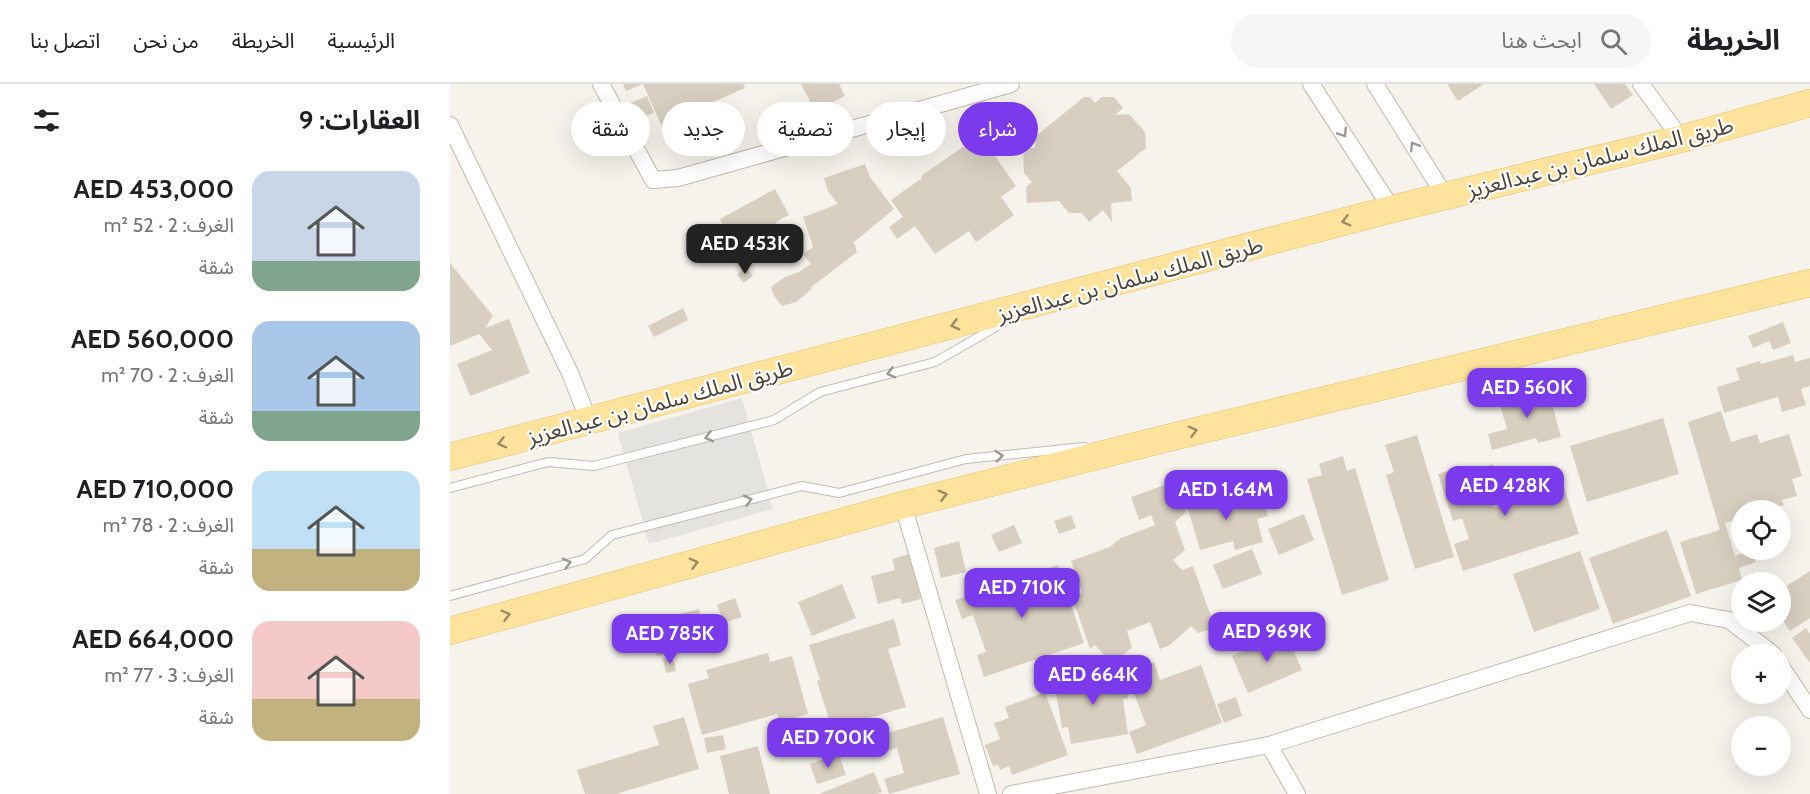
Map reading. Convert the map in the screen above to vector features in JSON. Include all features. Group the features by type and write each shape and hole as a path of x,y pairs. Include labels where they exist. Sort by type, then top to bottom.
{"main road":[{"name":"طريق الملك سلمان بن عبدالعزيز","path":"450,457 1392,209 1681,139 1810,103"},
{"path":"450,631 903,506 1164,439 1810,283"}],"street":[{"path":"601,84 653,180 678,178 1011,84"},
{"path":"1311,84 1392,209"},
{"path":"1375,84 1445,196"},
{"path":"1641,84 1681,139"},
{"path":"450,125 570,373 588,420"},
{"path":"903,506 988,794"},
{"path":"1011,794 1269,745 1690,613 1729,620 1763,644"},
{"path":"1791,682 1810,710"},
{"path":"1269,745 1297,794"}],"lane":[{"path":"450,488 548,462 594,466 774,420 820,392 935,362 1038,303"},
{"path":"1105,445 1164,439"},
{"path":"450,596 585,559 612,535 802,486 839,493 966,459 1094,446"}],"shaded area":[{"path":"742,398 773,509 649,544 618,433"}],"building":[{"path":"623,84 643,84 626,91"},
{"path":"643,84 743,84 745,88 713,102 662,102 662,127"},
{"path":"801,84 839,84 845,96 833,102 810,102"},
{"path":"1447,84 1484,84 1458,101"},
{"path":"1594,84 1625,84 1633,95 1611,109"},
{"path":"647,96 649,102 634,102"},
{"path":"1084,97 1090,97 1095,103 1102,97 1114,97 1123,108 1115,115 1129,114 1145,132 1146,148 1117,171 1131,188 1132,201 1111,203 1112,222 1103,210 1089,222 1082,213 1069,213 1059,201 1027,203 1026,187 1032,182 1024,173 1023,156 1038,156 1038,135"},
{"path":"650,103 654,113 650,115"},
{"path":"958,150 958,156 995,156 1016,186 1001,197 1014,215 976,242 969,231 935,254 915,226 897,239 889,227 903,217 891,200 922,178 921,176"},
{"path":"865,164 870,177 894,209 854,242 857,252 809,289 814,287 796,302 782,306 774,296 771,287 811,264 803,254 813,247 803,217 838,204 828,191 824,178"},
{"path":"775,189 789,215 776,222 782,233 730,262 721,246 731,240 720,219"},
{"path":"450,263 493,316 485,328 509,319 530,373 470,396 457,364 492,350 479,334 450,346"},
{"path":"746,267 753,276 744,283 737,275"},
{"path":"683,308 688,320 654,337 648,326"},
{"path":"1783,322 1791,343 1773,350 1769,341 1753,348 1748,336"},
{"path":"1793,355 1795,362 1810,358 1810,386 1801,389 1806,405 1782,412 1778,397 1724,413 1717,387 1740,380 1736,368"},
{"path":"1547,385 1561,437 1538,443 1536,438 1492,450 1488,434 1507,429 1498,398"},
{"path":"1721,411 1731,442 1757,434 1760,443 1789,434 1802,476 1792,479 1797,496 1782,500 1731,500 1731,521 1725,523 1731,543 1731,560 1755,560 1756,562 1739,568 1740,572 1731,572 1731,583 1696,594 1680,542 1720,530 1688,422"},
{"path":"1663,418 1679,474 1587,502 1570,446"},
{"path":"1417,435 1454,557 1415,569 1386,475 1394,472 1385,445"},
{"path":"1343,456 1347,471 1355,468 1389,580 1342,595 1307,479 1322,475 1319,464"},
{"path":"1493,464 1497,475 1485,480 1494,508 1541,493 1537,480 1559,472 1579,534 1463,571 1454,544 1469,539 1462,518 1453,521 1438,474 1460,467 1462,474"},
{"path":"1176,481 1186,512 1175,522 1185,550 1173,560 1182,570 1193,566 1215,628 1198,633 1191,626 1170,645 1160,649 1150,622 1127,631 1132,647 1113,665 1095,645 1090,649 1073,600 1082,592 1071,561 1110,547 1121,538 1155,525 1151,515 1139,520 1131,497"},
{"path":"1220,489 1225,507 1262,497 1268,516 1257,519 1263,542 1235,550 1233,541 1200,550 1185,499"},
{"path":"1304,514 1314,540 1279,555 1268,529"},
{"path":"1071,515 1076,528 1059,534 1054,521"},
{"path":"1014,525 1022,543 999,552 991,535"},
{"path":"1667,530 1691,596 1613,624 1589,558"},
{"path":"959,541 966,572 941,578 934,548"},
{"path":"1252,549 1262,574 1223,589 1213,565"},
{"path":"1580,551 1600,609 1534,632 1513,574"},
{"path":"909,554 921,599 902,604 900,598 878,604 871,576 895,570 892,559"},
{"path":"1058,565 1084,643 984,677 977,655 986,652 973,615 962,619 955,600 986,590 983,581 1006,573 1009,581"},
{"path":"1810,571 1810,618 1791,630 1791,583"},
{"path":"842,584 856,618 812,636 798,602"},
{"path":"735,598 742,617 724,623 717,605"},
{"path":"699,609 708,642 657,656 648,622"},
{"path":"894,619 901,645 888,649 906,707 832,729 809,645"},
{"path":"1806,628 1810,634 1810,663 1792,638"},
{"path":"1286,633 1302,670 1248,693 1232,656"},
{"path":"768,653 770,662 792,656 808,714 779,722 777,714 702,735 688,684 709,678 706,670"},
{"path":"673,657 676,671 666,673 663,659"},
{"path":"1154,662 1160,680 1201,665 1222,723 1137,754 1129,732 1146,725 1126,672"},
{"path":"1123,670 1128,698 1123,699 1128,734 1071,744 1068,727 1062,728 1054,682"},
{"path":"1045,692 1068,755 1012,775 1009,766 1000,770 998,765 993,766 985,745 1000,739 994,723 1009,718 1005,707"},
{"path":"1236,697 1242,716 1224,723 1217,704"},
{"path":"684,717 699,769 616,794 585,794 577,770 659,745 653,726"},
{"path":"943,717 960,774 889,794 884,779 904,773 897,748 879,753 874,737"},
{"path":"822,724 826,736 808,742 805,730"},
{"path":"723,735 726,749 707,753 704,738"},
{"path":"758,746 770,794 729,794 720,756"},
{"path":"839,754 846,775 817,784 810,764"},
{"path":"874,772 882,792 877,794 819,794"}]}
